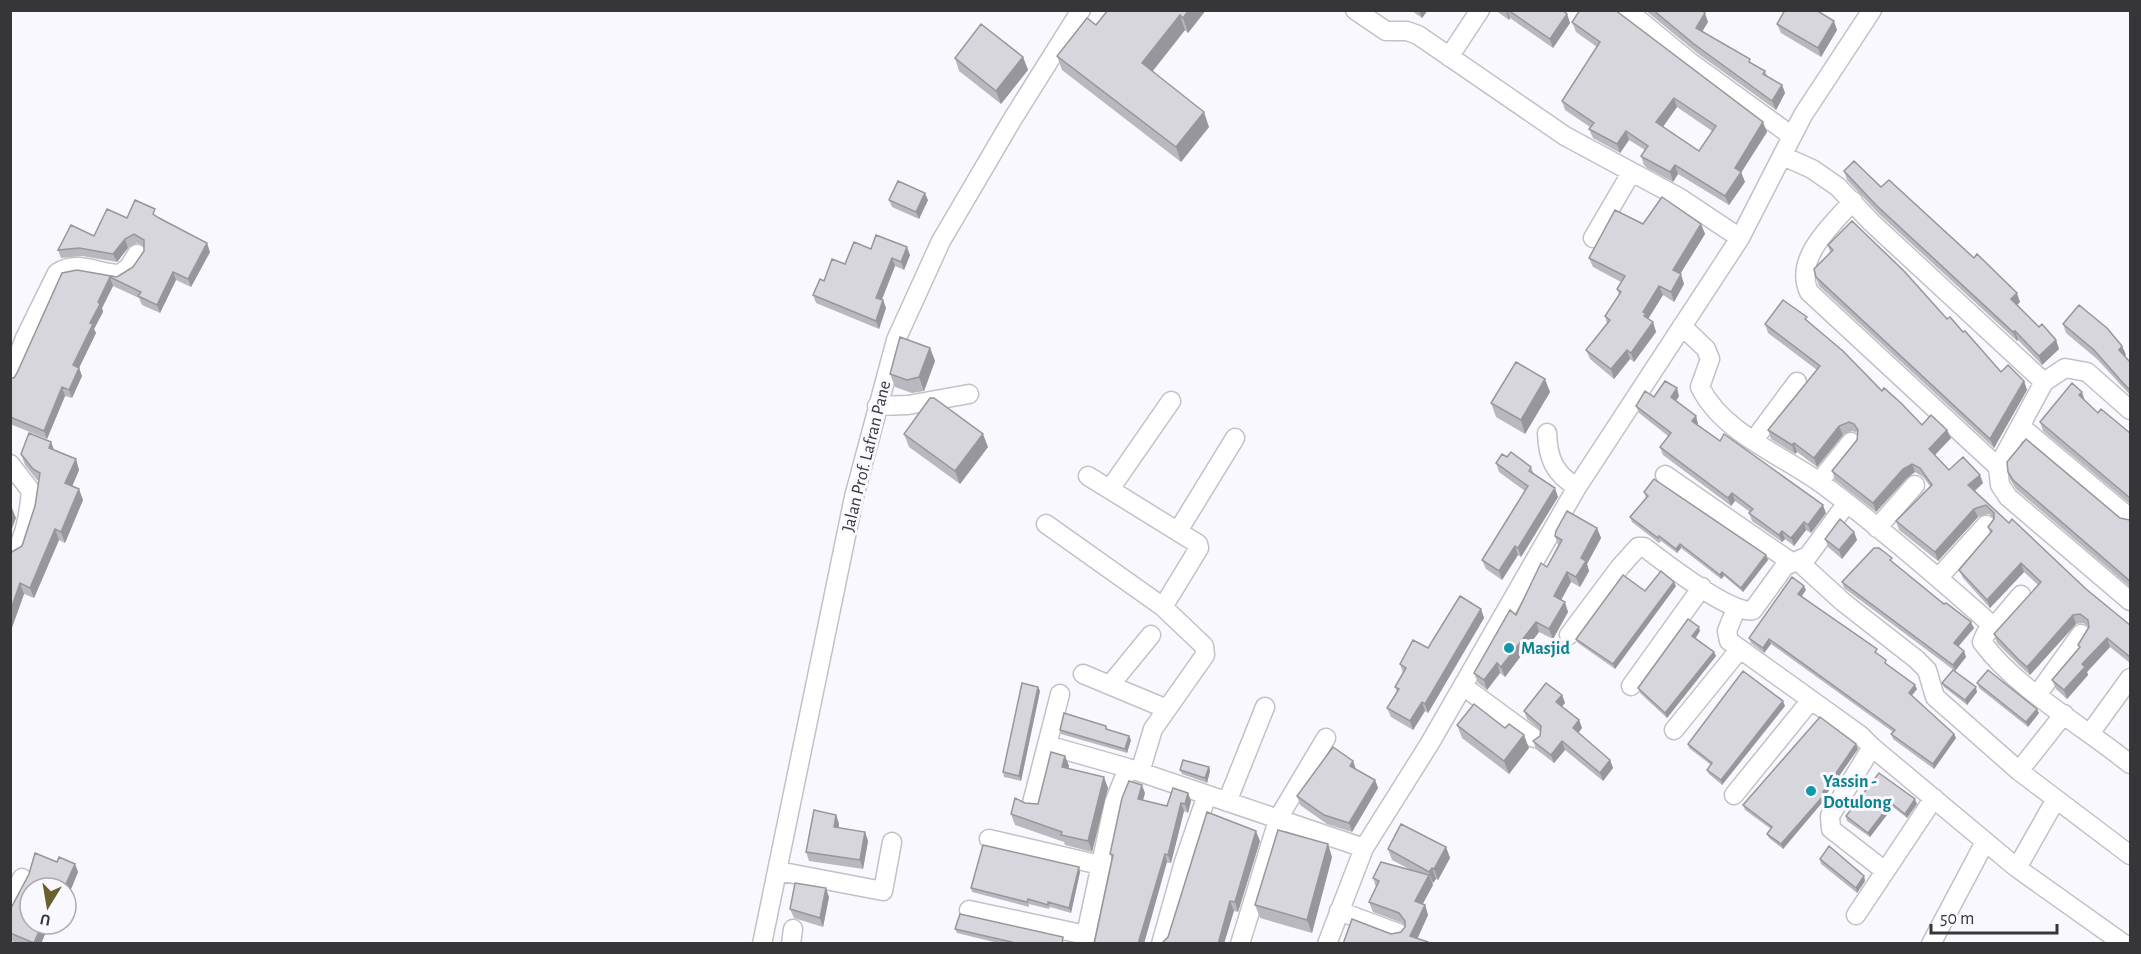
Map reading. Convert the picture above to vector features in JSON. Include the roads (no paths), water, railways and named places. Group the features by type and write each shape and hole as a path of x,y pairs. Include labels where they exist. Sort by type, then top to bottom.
{"street":[{"name":"Jalan Prof. Lafran Pane","path":"762,944 850,515 877,406 904,317 940,242 1012,120 1081,10"},
{"path":"1354,10 1386,31 1407,31 1418,35 1565,136 1687,203 1740,238"},
{"path":"1449,57 1480,10"},
{"path":"1626,10 1690,62 1792,136"},
{"path":"1327,944 1364,848 1463,686 1577,487 1635,403 1740,238 1792,136 1872,10"},
{"path":"1783,156 1825,177 1853,201 1871,222 2044,382"},
{"path":"1593,238 1631,173"},
{"path":"1853,201 1811,253 1805,276 1809,292 1998,467"},
{"path":"10,377 30,328 57,273 67,268 80,267 120,274 129,267 137,254"},
{"path":"1682,326 1706,349 1710,359 1700,387 1706,398 1731,423 1847,503 1939,577 1994,627"},
{"path":"2130,410 2082,369 2065,368 2044,382 1998,467 2000,485 2008,497 2130,600"},
{"path":"1754,440 1797,382"},
{"path":"877,406 908,405 969,394"},
{"path":"1110,489 1171,401"},
{"path":"2020,426 2130,518"},
{"path":"1547,433 1547,447 1551,461 1560,475 1577,487"},
{"path":"1178,531 1235,438"},
{"path":"1819,482 1851,442"},
{"path":"10,464 31,491 30,510 20,545 16,552 10,555"},
{"path":"1665,475 1795,561 1916,659 1927,670 1935,697 2019,771 2130,855"},
{"path":"1088,476 1178,531 1199,548 1163,607"},
{"path":"1877,528 1915,485"},
{"path":"1569,635 1620,567 1638,547 1644,547 1736,609 1748,612 1756,608 1795,561 1808,556 1847,503"},
{"path":"969,910 1085,939 1114,803 1134,770 1154,729 1205,655 1198,638 1163,607 1046,525"},
{"path":"1939,577 1986,525"},
{"path":"1631,686 1702,587"},
{"path":"2021,596 1986,633 1982,642 1990,653 2037,695 2091,732 2130,764"},
{"path":"1736,609 1727,635 1739,650 1860,735 1985,842 2124,944"},
{"path":"2037,695 2081,634"},
{"path":"1110,686 1151,636"},
{"path":"1674,730 1739,650"},
{"path":"1083,674 1167,709"},
{"path":"2091,732 2130,678"},
{"path":"1463,686 1534,738"},
{"path":"1032,803 1060,694"},
{"path":"1734,795 1810,700"},
{"path":"1227,802 1265,707"},
{"path":"2019,771 2064,714"},
{"path":"1240,944 1279,817 1326,738"},
{"path":"1047,745 1134,770 1279,817 1364,848"},
{"path":"1872,747 1830,816 1829,823 1831,828 1885,871"},
{"path":"1161,944 1184,862 1207,795"},
{"path":"1856,915 1934,798"},
{"path":"2018,868 2056,799"},
{"path":"989,840 1100,865"},
{"path":"778,871 883,891 892,842"},
{"path":"1931,944 1985,842"},
{"path":"10,904 18,887"},
{"path":"1339,911 1398,933"}],"place":[{"name":"Masjid","path":"1509,648"},
{"name":"Yassin - Dotulong","path":"1811,791"}]}
